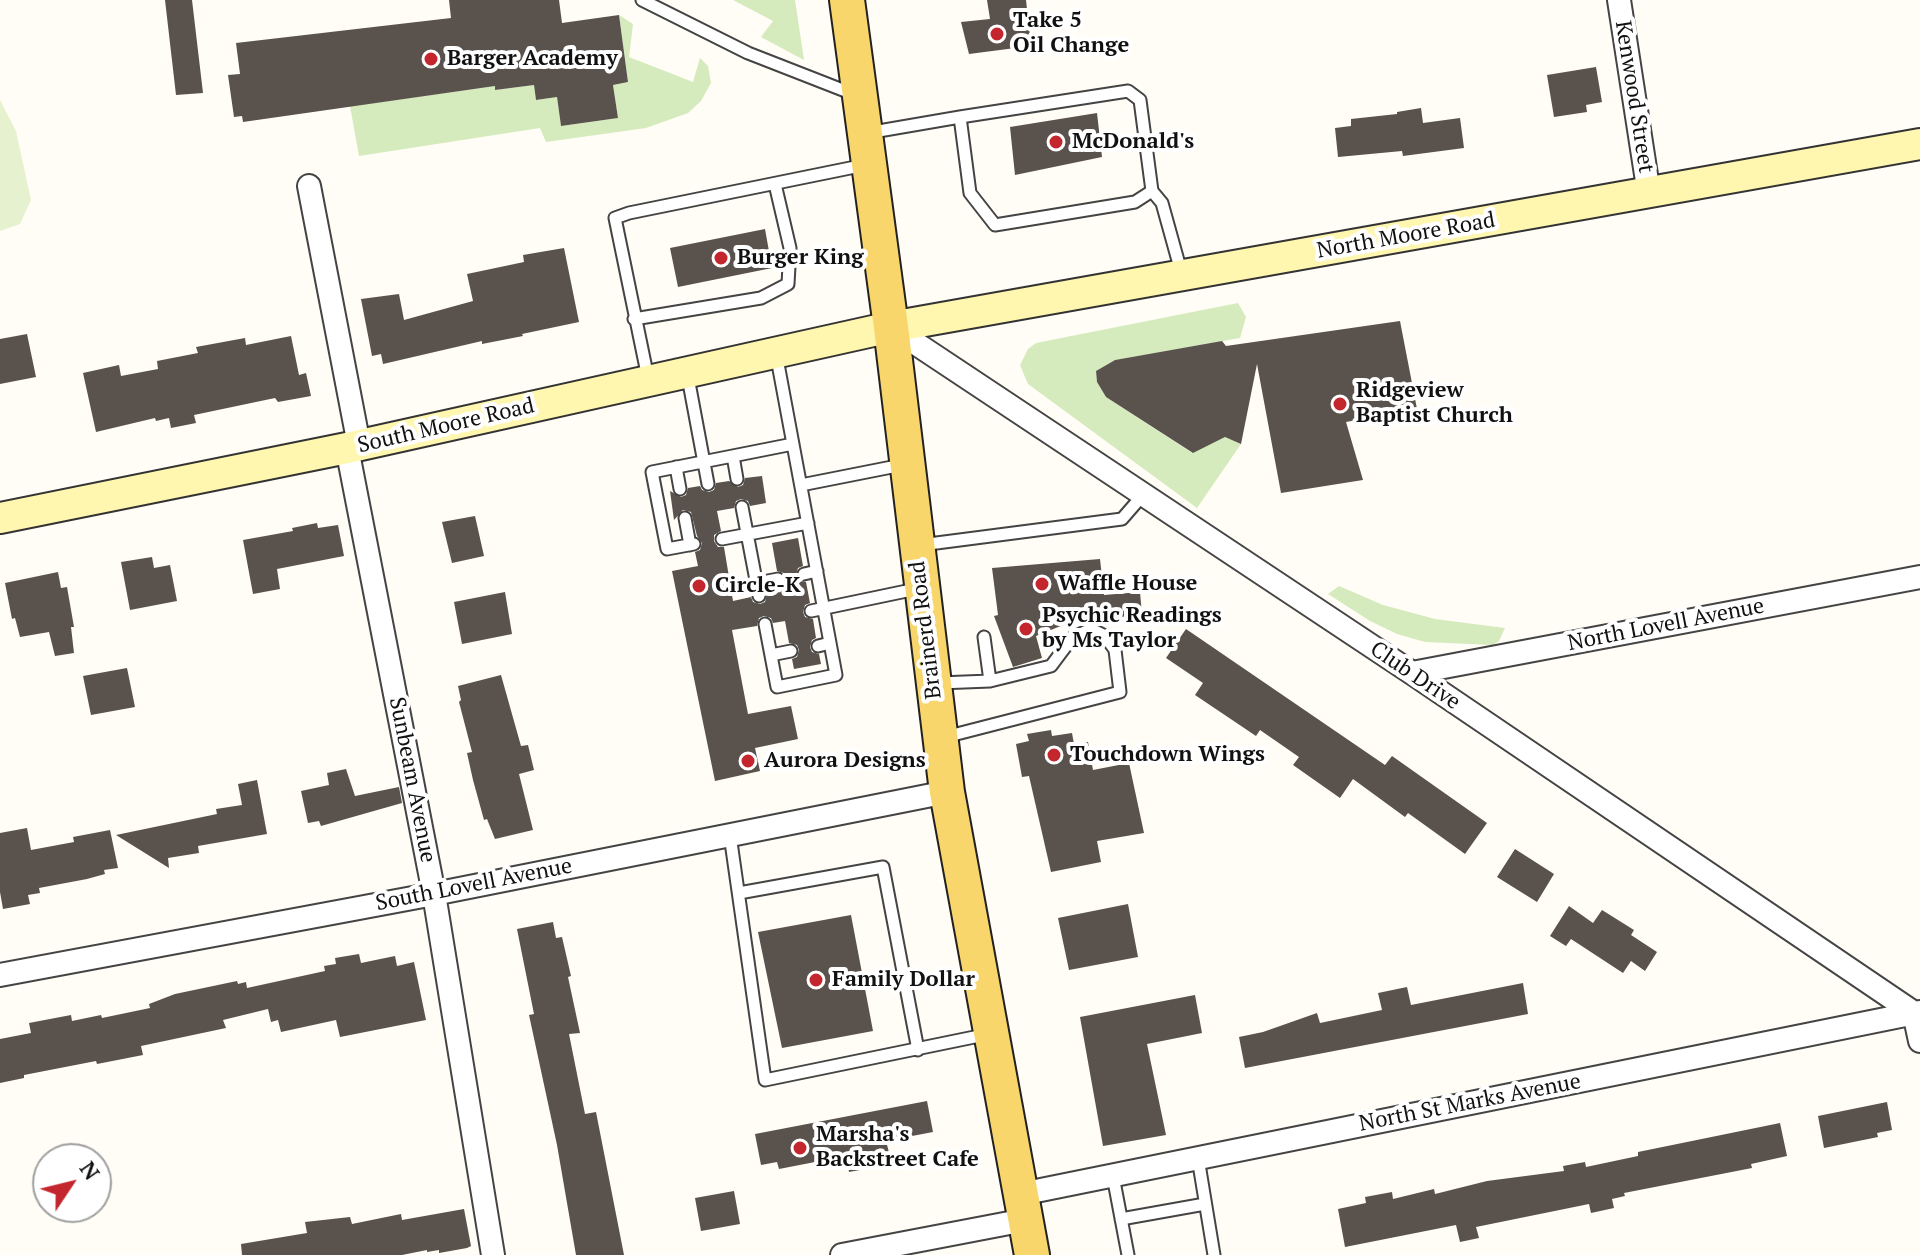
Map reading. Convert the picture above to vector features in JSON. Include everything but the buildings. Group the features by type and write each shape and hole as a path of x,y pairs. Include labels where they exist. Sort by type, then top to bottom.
{"main road":[{"name":"Brainerd Road","path":"847,0 891,327 947,792 1032,1255"},
{"name":"North Moore Road","path":"891,327 1920,144"},
{"name":"South Moore Road","path":"0,518 353,446 891,327"}],"street":[{"name":"Kenwood Street","path":"1619,0 1649,194"},
{"name":"Sunbeam Avenue","path":"309,186 434,894 493,1255"},
{"name":"Club Drive","path":"891,327 1917,1012"},
{"name":"North Lovell Avenue","path":"1412,673 1920,577"},
{"name":"South Lovell Avenue","path":"0,975 434,894 947,792"},
{"path":"1917,1012 1920,1041"},
{"name":"North St Marks Avenue","path":"842,1255 1023,1207 1113,1176 1917,1012"}],"lane":[{"path":"642,0 748,53 860,97"},
{"path":"649,380 615,218 775,184 960,117 1128,91 1140,100 1152,191 1162,203 1182,275"},
{"path":"960,117 970,193 995,225 1135,202 1152,191"},
{"path":"634,319 761,298 788,284 790,248 775,184"},
{"path":"765,624 777,687 836,675 824,608 810,572 808,523 776,352"},
{"path":"687,371 708,484"},
{"path":"685,518 692,544 667,549 652,472 793,444"},
{"path":"733,456 737,479"},
{"path":"801,485 907,464"},
{"path":"676,467 680,489"},
{"path":"916,546 1122,519 1142,496"},
{"path":"742,507 758,589 778,579"},
{"path":"722,539 808,523"},
{"path":"811,611 921,588"},
{"path":"932,684 990,681 1051,666 1072,638 1091,629 1105,636 1115,650 1120,692 940,739"},
{"path":"984,637 990,681"},
{"path":"818,646 830,643"},
{"path":"771,655 791,651"},
{"path":"730,835 765,1080 991,1034"},
{"path":"739,893 883,867 918,1050"},
{"path":"1198,1158 1214,1255"},
{"path":"1113,1176 1128,1255"},
{"path":"1121,1219 1205,1204"}],"green space":[{"path":"733,0 795,0 804,60 761,37 773,21"},
{"path":"619,15 633,24 629,57 693,82 700,58 708,66 711,83 701,101 688,113 646,128 546,142 540,128 359,156 350,106 495,86 495,90 534,85 536,100 557,97 561,126 618,118 613,85 628,82"},
{"path":"0,100 16,131 31,200 20,224 0,231"},
{"path":"1238,303 1246,317 1240,338 1115,360 1096,371 1097,382 1106,397 1192,453 1225,437 1241,444 1197,508 1028,384 1020,365 1028,349 1036,343"},
{"path":"1339,586 1383,605 1435,619 1505,628 1499,641 1493,645 1425,642 1397,634 1370,621 1328,594"}],"place":[{"name":"Take 5 Oil Change","path":"997,34"},
{"name":"Barger Academy","path":"431,59"},
{"name":"McDonald's","path":"1056,142"},
{"name":"Burger King","path":"721,258"},
{"name":"Ridgeview Baptist Church","path":"1340,404"},
{"name":"Waffle House","path":"1042,584"},
{"name":"Circle-K","path":"699,586"},
{"name":"Psychic Readings by Ms Taylor","path":"1026,629"},
{"name":"Touchdown Wings","path":"1054,755"},
{"name":"Aurora Designs","path":"748,761"},
{"name":"Family Dollar","path":"816,980"},
{"name":"Marsha's Backstreet Cafe","path":"800,1148"}]}
